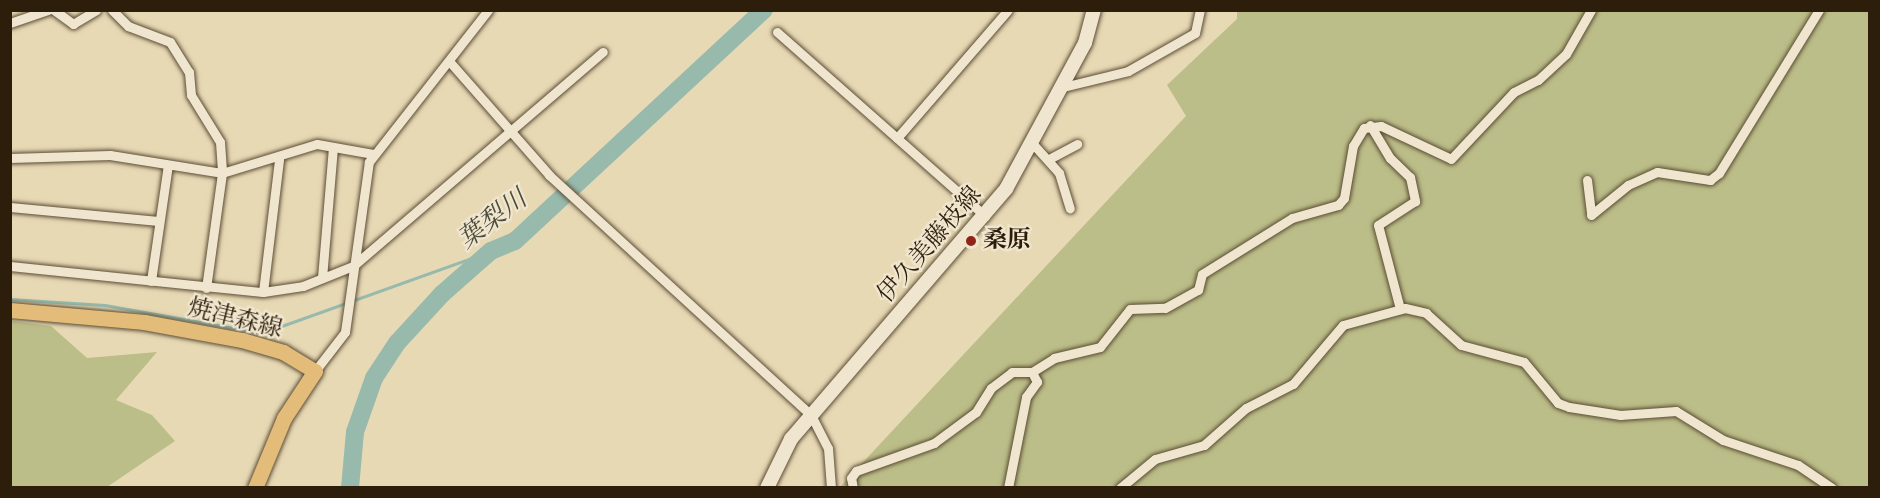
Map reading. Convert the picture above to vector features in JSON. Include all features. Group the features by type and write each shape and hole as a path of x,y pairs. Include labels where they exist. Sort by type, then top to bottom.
{"main road":[{"name":"伊久美藤枝線","path":"767,488 791,439 986,216 1033,144 1063,87 1094,10"},
{"name":"焼津森線","path":"10,310 144,322 242,340 283,352 315,371"},
{"path":"255,488 284,418 315,371"}],"street":[{"path":"10,23 48,10"},
{"path":"54,10 74,24 96,10"},
{"path":"112,10 128,27 170,42 189,72 191,95 220,142 222,172 206,288"},
{"path":"315,371 345,332 352,305 353,266 363,184 373,154 449,62 488,10"},
{"path":"897,138 1008,10"},
{"path":"1063,87 1128,71 1195,33 1200,10"},
{"path":"1370,125 1451,159 1514,92 1538,80 1570,49 1592,10"},
{"path":"1587,180 1591,215 1628,185 1657,172 1710,180 1719,173 1819,10"},
{"path":"777,32 986,216"},
{"path":"10,266 206,288 263,292 322,278 353,266 512,133 603,52"},
{"path":"449,62 549,175 811,415 828,448 831,488"},
{"path":"1370,125 1390,158 1410,177 1415,201 1378,225 1400,309"},
{"path":"853,488 851,478 856,471 934,443 976,412 991,388 1012,372 1032,372 1054,358 1100,347 1130,309 1165,308 1198,290 1202,274 1292,218 1338,205 1344,198 1353,146 1370,125"},
{"path":"10,158 110,155 222,172 279,159 317,144 373,154"},
{"path":"1033,144 1049,159 1066,187 1070,208"},
{"path":"1049,159 1077,144"},
{"path":"322,278 333,147"},
{"path":"263,292 279,159"},
{"path":"151,281 168,165"},
{"path":"10,207 158,221"},
{"path":"1120,488 1155,459 1204,445 1246,408 1293,384 1343,325 1400,309 1426,313 1461,345 1524,362 1558,403 1569,407 1620,415 1676,411 1723,440 1798,465 1832,488"},
{"path":"1008,488 1026,397 1037,382 1032,372"}],"green space":[{"path":"1237,11 1869,11 1869,487 839,488 1186,116 1167,85 1237,19"},
{"path":"11,321 51,326 87,358 157,352 116,400 152,415 175,441 107,487 11,487"}],"waterway":[{"name":"葉梨川","path":"350,488 355,432 374,378 397,343 442,294 491,251 515,241 764,10"},
{"path":"10,299 105,305 262,333 491,251"}],"place":[{"name":"桑原","path":"971,241"}]}
